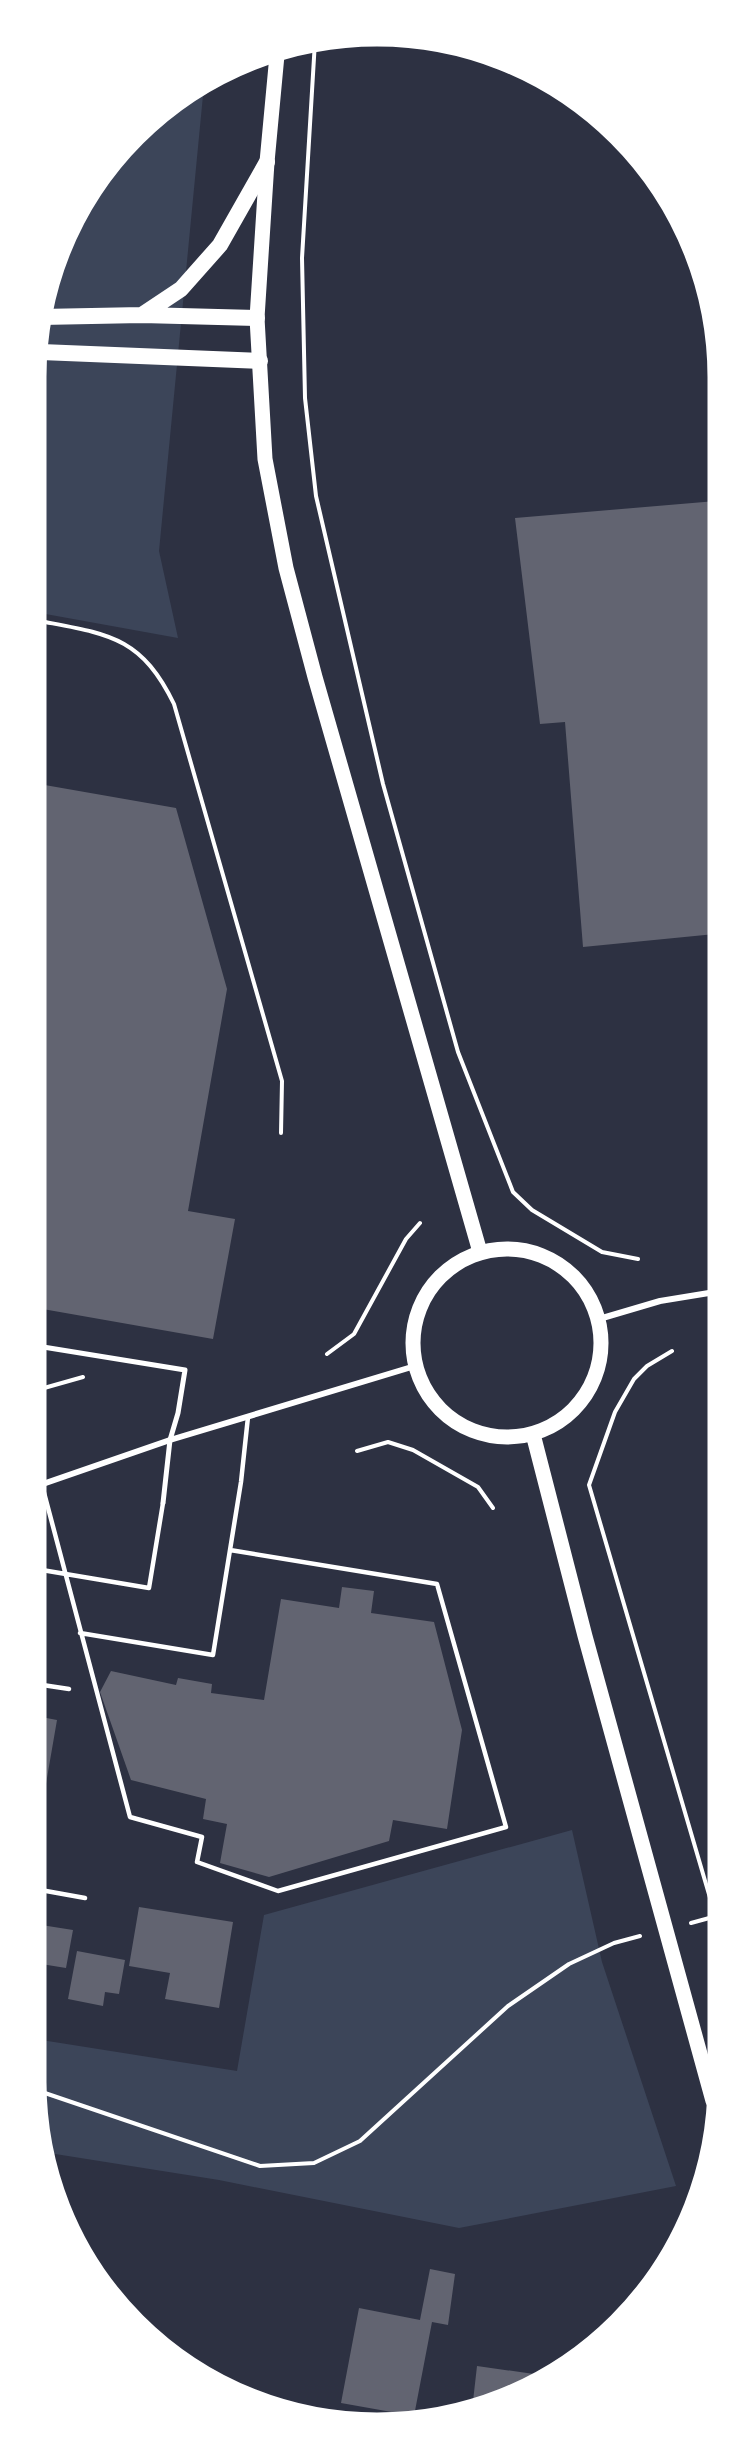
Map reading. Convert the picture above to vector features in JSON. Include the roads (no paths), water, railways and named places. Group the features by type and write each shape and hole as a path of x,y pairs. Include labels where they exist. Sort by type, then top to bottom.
{"highway":[{"path":"142,315 181,289 220,245 267,162"},
{"path":"50,317 142,315 257,318"},
{"path":"46,352 260,361"}],"main road":[{"path":"277,61 267,162 257,318 265,459 286,568 480,1252"},
{"path":"523,1249 548,1257 569,1271 586,1290 599,1319 602,1338 600,1363 591,1387 576,1408 557,1424 533,1434 503,1438 473,1432 447,1417 427,1394 415,1366 414,1330 417,1312 430,1287 449,1268 480,1252 523,1249"},
{"path":"533,1434 664,1929 709,2087"}],"street":[{"path":"599,1319 660,1301 709,1293"},
{"path":"45,1347 185,1370 178,1413 170,1440 163,1503"},
{"path":"45,1483 170,1440 415,1366"}],"lane":[{"path":"80,1633 213,1655 248,1417"},
{"path":"45,1571 149,1588 163,1503"},
{"path":"45,1505 66,1575 130,1817 202,1838 197,1862 278,1892 506,1827 437,1584 230,1550"},
{"path":"45,1685 69,1689"},
{"path":"45,1891 85,1898"}]}
